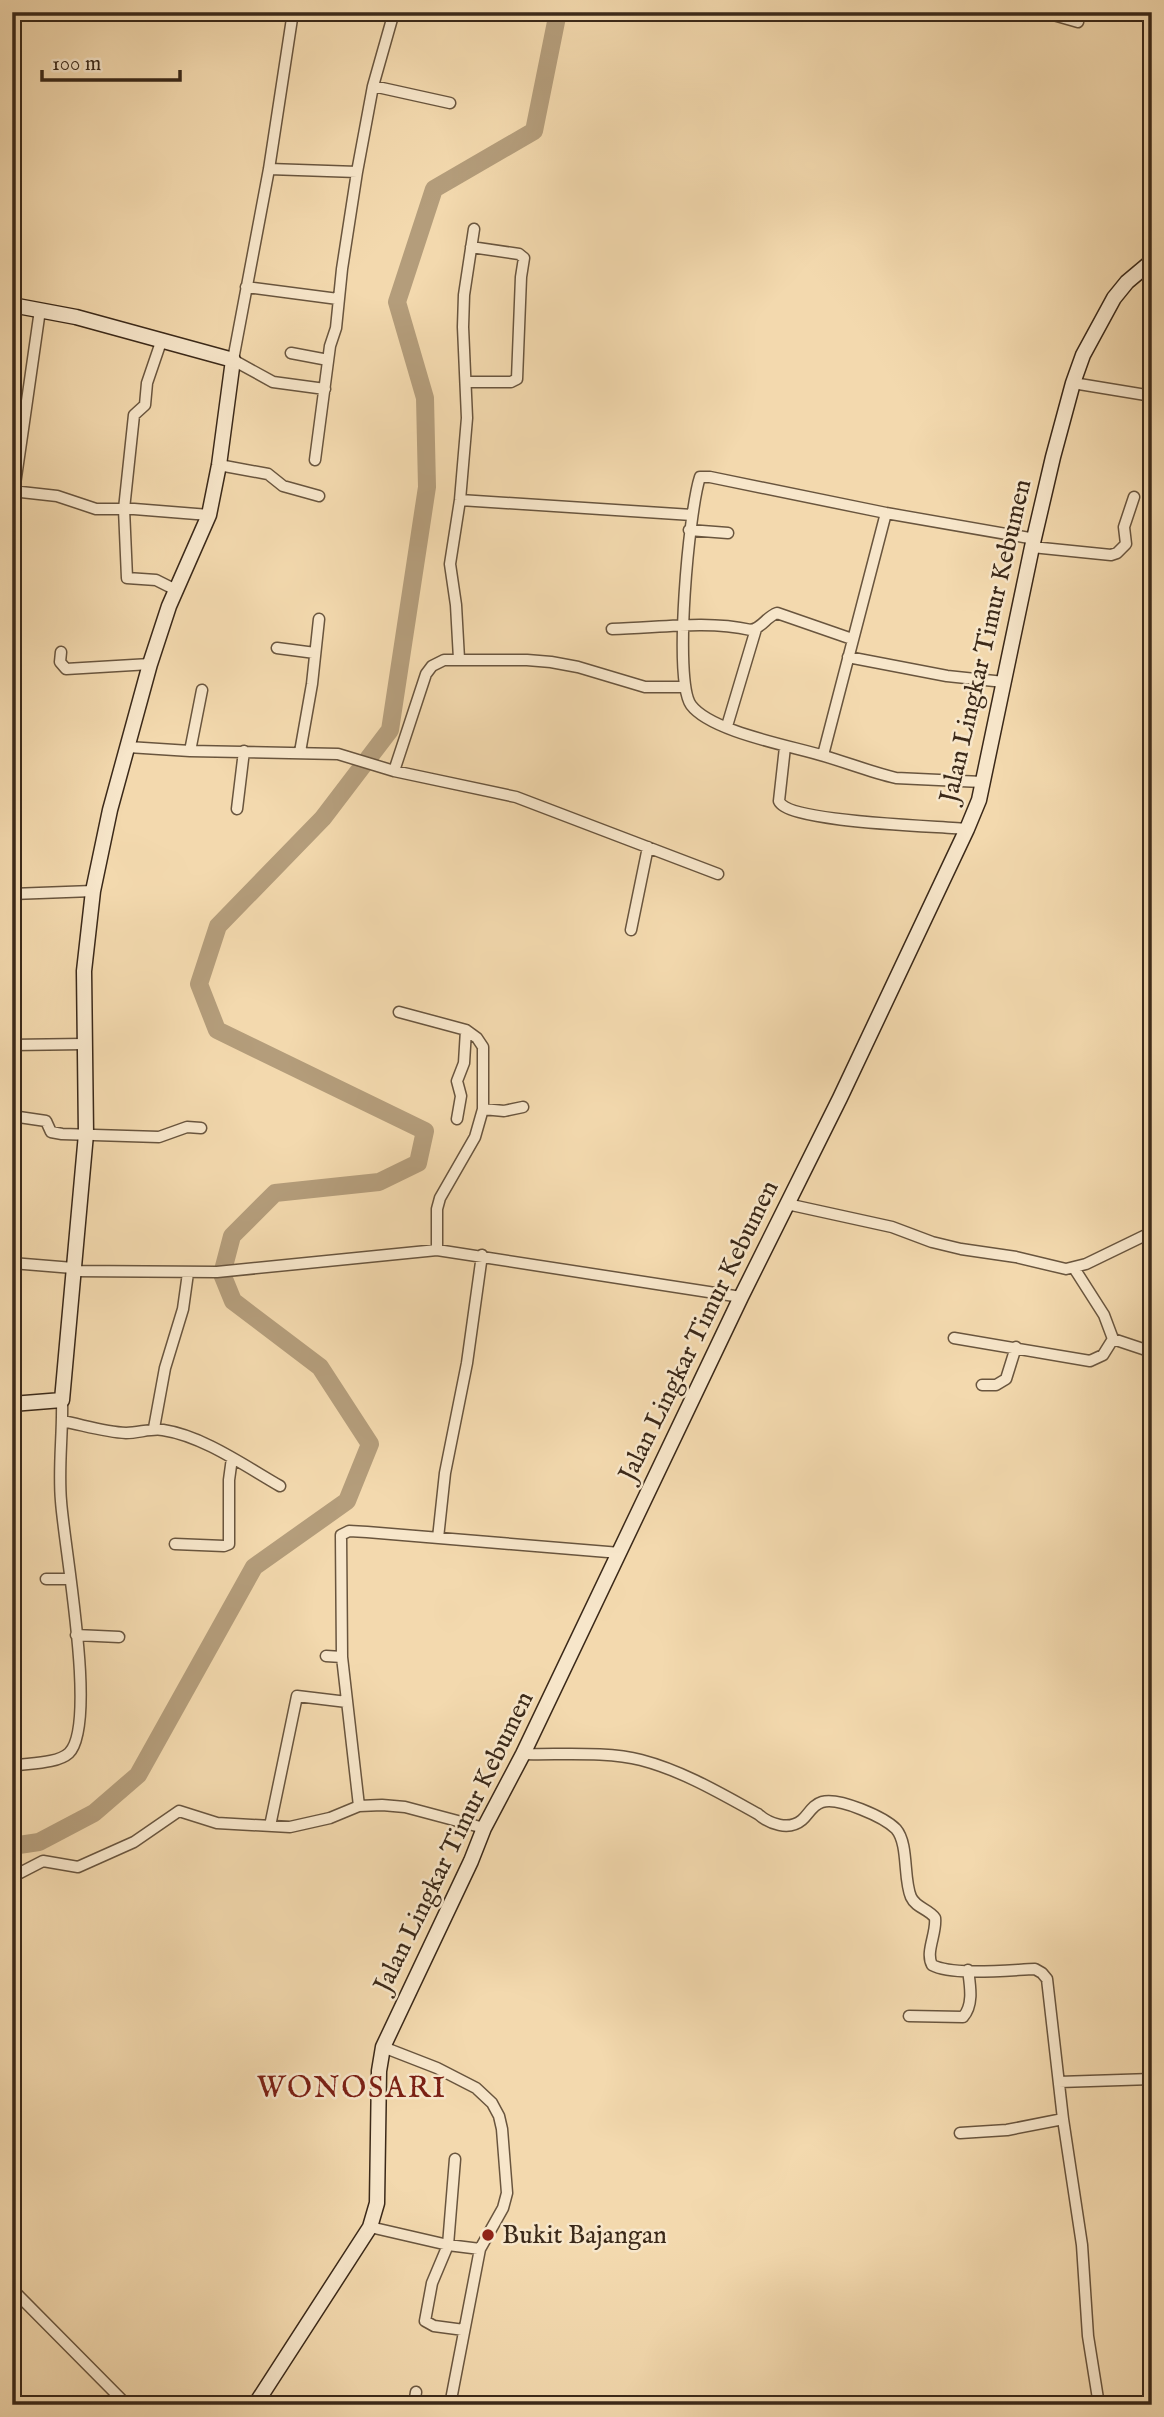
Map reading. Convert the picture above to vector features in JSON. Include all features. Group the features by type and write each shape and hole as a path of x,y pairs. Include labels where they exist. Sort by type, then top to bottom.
{"main road":[{"name":"Jalan Lingkar Timur Kebumen","path":"256,2405 370,2227 377,2203 379,2071 383,2047 484,1828 523,1754 967,829 979,800 1033,543 1073,383 1083,355 1114,298 1127,282 1152,261"},
{"path":"12,305 162,339 233,360 219,465 209,515 176,590 150,664 110,810 93,891 84,971 86,1134 61,1399 12,1404"}],"street":[{"path":"293,12 269,169 233,360 273,382 325,389"},
{"path":"315,460 357,172 373,86 394,12"},
{"path":"1043,12 1078,22"},
{"path":"373,86 450,103"},
{"path":"269,169 357,172"},
{"path":"459,659 450,564 460,500 467,418 464,306 474,229"},
{"path":"466,382 511,382 517,379 524,258 519,254 471,247"},
{"path":"246,287 338,299"},
{"path":"40,310 17,429 13,491 57,495 96,509 209,515"},
{"path":"162,339 147,383 145,405 134,415 124,509 127,578 156,580 176,590"},
{"path":"291,353 328,360"},
{"path":"1073,383 1152,396"},
{"path":"219,465 268,474 283,486 319,496"},
{"path":"982,782 896,778 823,755 785,747 727,726 697,711 689,703 685,687 684,627 689,530 699,477 786,491 1033,543 1114,555 1126,544 1124,527 1133,497"},
{"path":"460,500 692,515"},
{"path":"823,755 886,513"},
{"path":"689,530 728,533"},
{"path":"727,726 756,629 769,617 777,613 852,639"},
{"path":"300,752 312,684 319,619"},
{"path":"612,629 715,624 756,629"},
{"path":"276,648 315,653"},
{"path":"61,652 60,662 66,668 150,664"},
{"path":"848,657 947,676 1004,682"},
{"path":"391,770 426,674 438,663 459,659 551,662 578,667 645,687 685,687"},
{"path":"190,751 202,690"},
{"path":"128,747 338,754 391,770 516,797 718,874"},
{"path":"785,747 779,801 783,808 810,816 843,820 967,829"},
{"path":"237,809 244,751"},
{"path":"631,930 648,847"},
{"path":"12,894 93,891"},
{"path":"399,1013 466,1030 477,1038 483,1047 483,1109 475,1137 440,1198 437,1209 437,1250"},
{"path":"457,1119 461,1096 457,1081 464,1063 466,1030"},
{"path":"12,1045 84,1044"},
{"path":"483,1109 504,1111 523,1107"},
{"path":"12,1116 46,1121 53,1133 159,1137 179,1129 201,1128"},
{"path":"787,1204 892,1227 932,1242 961,1249 1074,1268 1152,1232"},
{"path":"12,1262 73,1270 188,1273 437,1250 741,1297"},
{"path":"438,1538 445,1473 467,1363 482,1255"},
{"path":"1074,1268 1104,1315 1113,1339"},
{"path":"155,1429 165,1368 183,1309 188,1273"},
{"path":"954,1338 1093,1361 1102,1356 1113,1339"},
{"path":"1113,1339 1152,1352"},
{"path":"982,1385 996,1385 1006,1379 1016,1348"},
{"path":"12,1766 51,1762 69,1753 79,1730 81,1706 76,1635 60,1477 61,1399"},
{"path":"62,1421 121,1433 167,1430 232,1458 280,1486"},
{"path":"175,1544 229,1544 232,1458"},
{"path":"359,1806 342,1657 341,1535 349,1531 620,1553"},
{"path":"46,1579 69,1579"},
{"path":"76,1635 119,1637"},
{"path":"326,1656 342,1657"},
{"path":"270,1826 297,1696 347,1702"},
{"path":"523,1754 620,1756 642,1760 698,1781 766,1821 784,1825 795,1824 815,1806 831,1801 878,1815 899,1833 911,1897 935,1918 936,1930 929,1963 940,1969 1035,1969 1042,1973 1046,1979 1082,2245 1088,2336 1098,2405"},
{"path":"12,1877 47,1862 78,1867 134,1842 180,1811 217,1823 270,1826 310,1823 359,1806 405,1807 484,1828"},
{"path":"909,2016 963,2017 967,2012 970,1992 968,1970"},
{"path":"383,2047 463,2080 486,2096 499,2116 506,2193 503,2208 480,2249 450,2405"},
{"path":"1059,2082 1152,2079"},
{"path":"960,2133 1007,2130 1063,2119"},
{"path":"455,2159 448,2245 432,2283 425,2321 433,2326 464,2330"},
{"path":"370,2227 448,2245 480,2249"},
{"path":"12,2289 122,2403"},
{"path":"414,2405 416,2392"}],"waterway":[{"path":"12,1846 39,1842 94,1813 138,1775 254,1567 347,1501 370,1444 320,1367 233,1301 222,1274 232,1236 275,1193 379,1182 418,1163 425,1131 217,1030 199,984 218,926 323,818 390,730 427,487 425,398 397,302 434,189 534,131 558,12"}],"place":[{"name":"Bukit Bajangan","path":"488,2235"}],"district":[{"name":"WONOSARI","path":"352,2089"}]}
